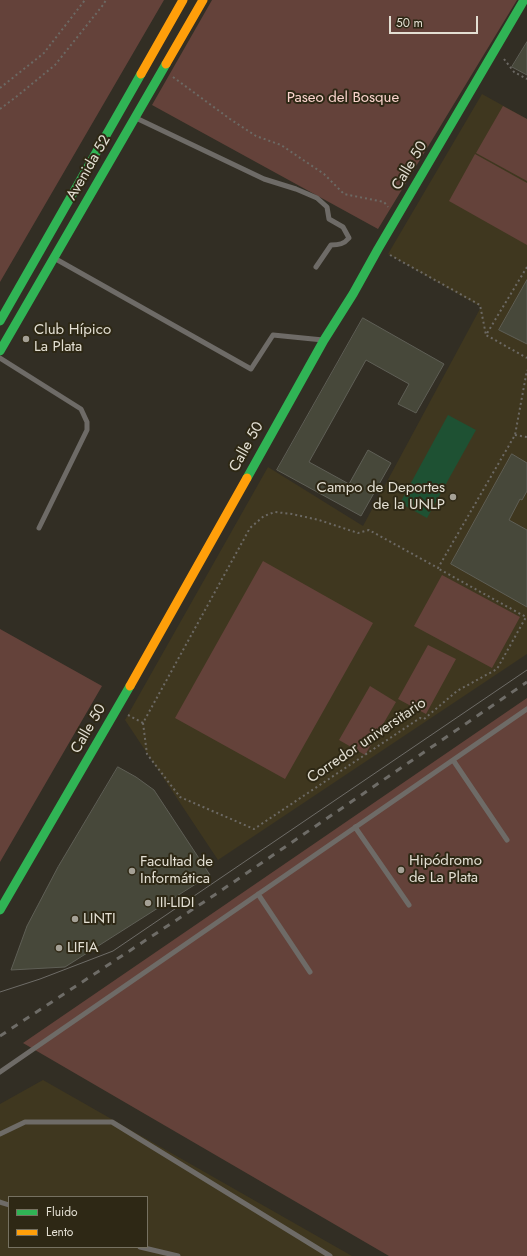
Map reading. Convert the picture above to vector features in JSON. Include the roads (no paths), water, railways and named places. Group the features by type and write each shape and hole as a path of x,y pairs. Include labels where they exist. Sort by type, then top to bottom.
{"street":[{"name":"Avenida 52","path":"0,321 42,250 182,0"},
{"name":"Avenida 52","path":"0,350 203,0"},
{"name":"Calle 50","path":"0,910 117,708 324,340 353,294 378,248 496,49 525,3"}],"lane":[{"path":"135,118 264,179 296,189 323,202 327,206 329,219 343,227 349,238 346,242 339,245 331,245 316,267"},
{"path":"42,250 250,369 273,335 324,340"},
{"path":"0,358 81,409 87,422 87,430 40,528"},
{"path":"0,1072 527,709"},
{"path":"453,760 507,840"},
{"path":"355,827 409,905"},
{"path":"258,894 310,972"},
{"path":"0,1134 25,1122 112,1122 330,1256"},
{"path":"144,1248 178,1256"}],"tram line":[{"path":"0,992 40,979 113,951 527,670"}],"railway":[{"path":"0,1036 216,894 527,682"}],"place":[{"name":"Club Hípico La Plata","path":"26,339"},
{"name":"Campo de Deportes de la UNLP","path":"453,497"},
{"name":"Hipódromo de La Plata","path":"401,870"},
{"name":"Facultad de Informática","path":"132,871"},
{"name":"III-LIDI","path":"148,903"},
{"name":"LINTI","path":"75,919"},
{"name":"LIFIA","path":"59,948"}],"park label":[{"name":"Paseo del Bosque","path":"343,98"}]}
